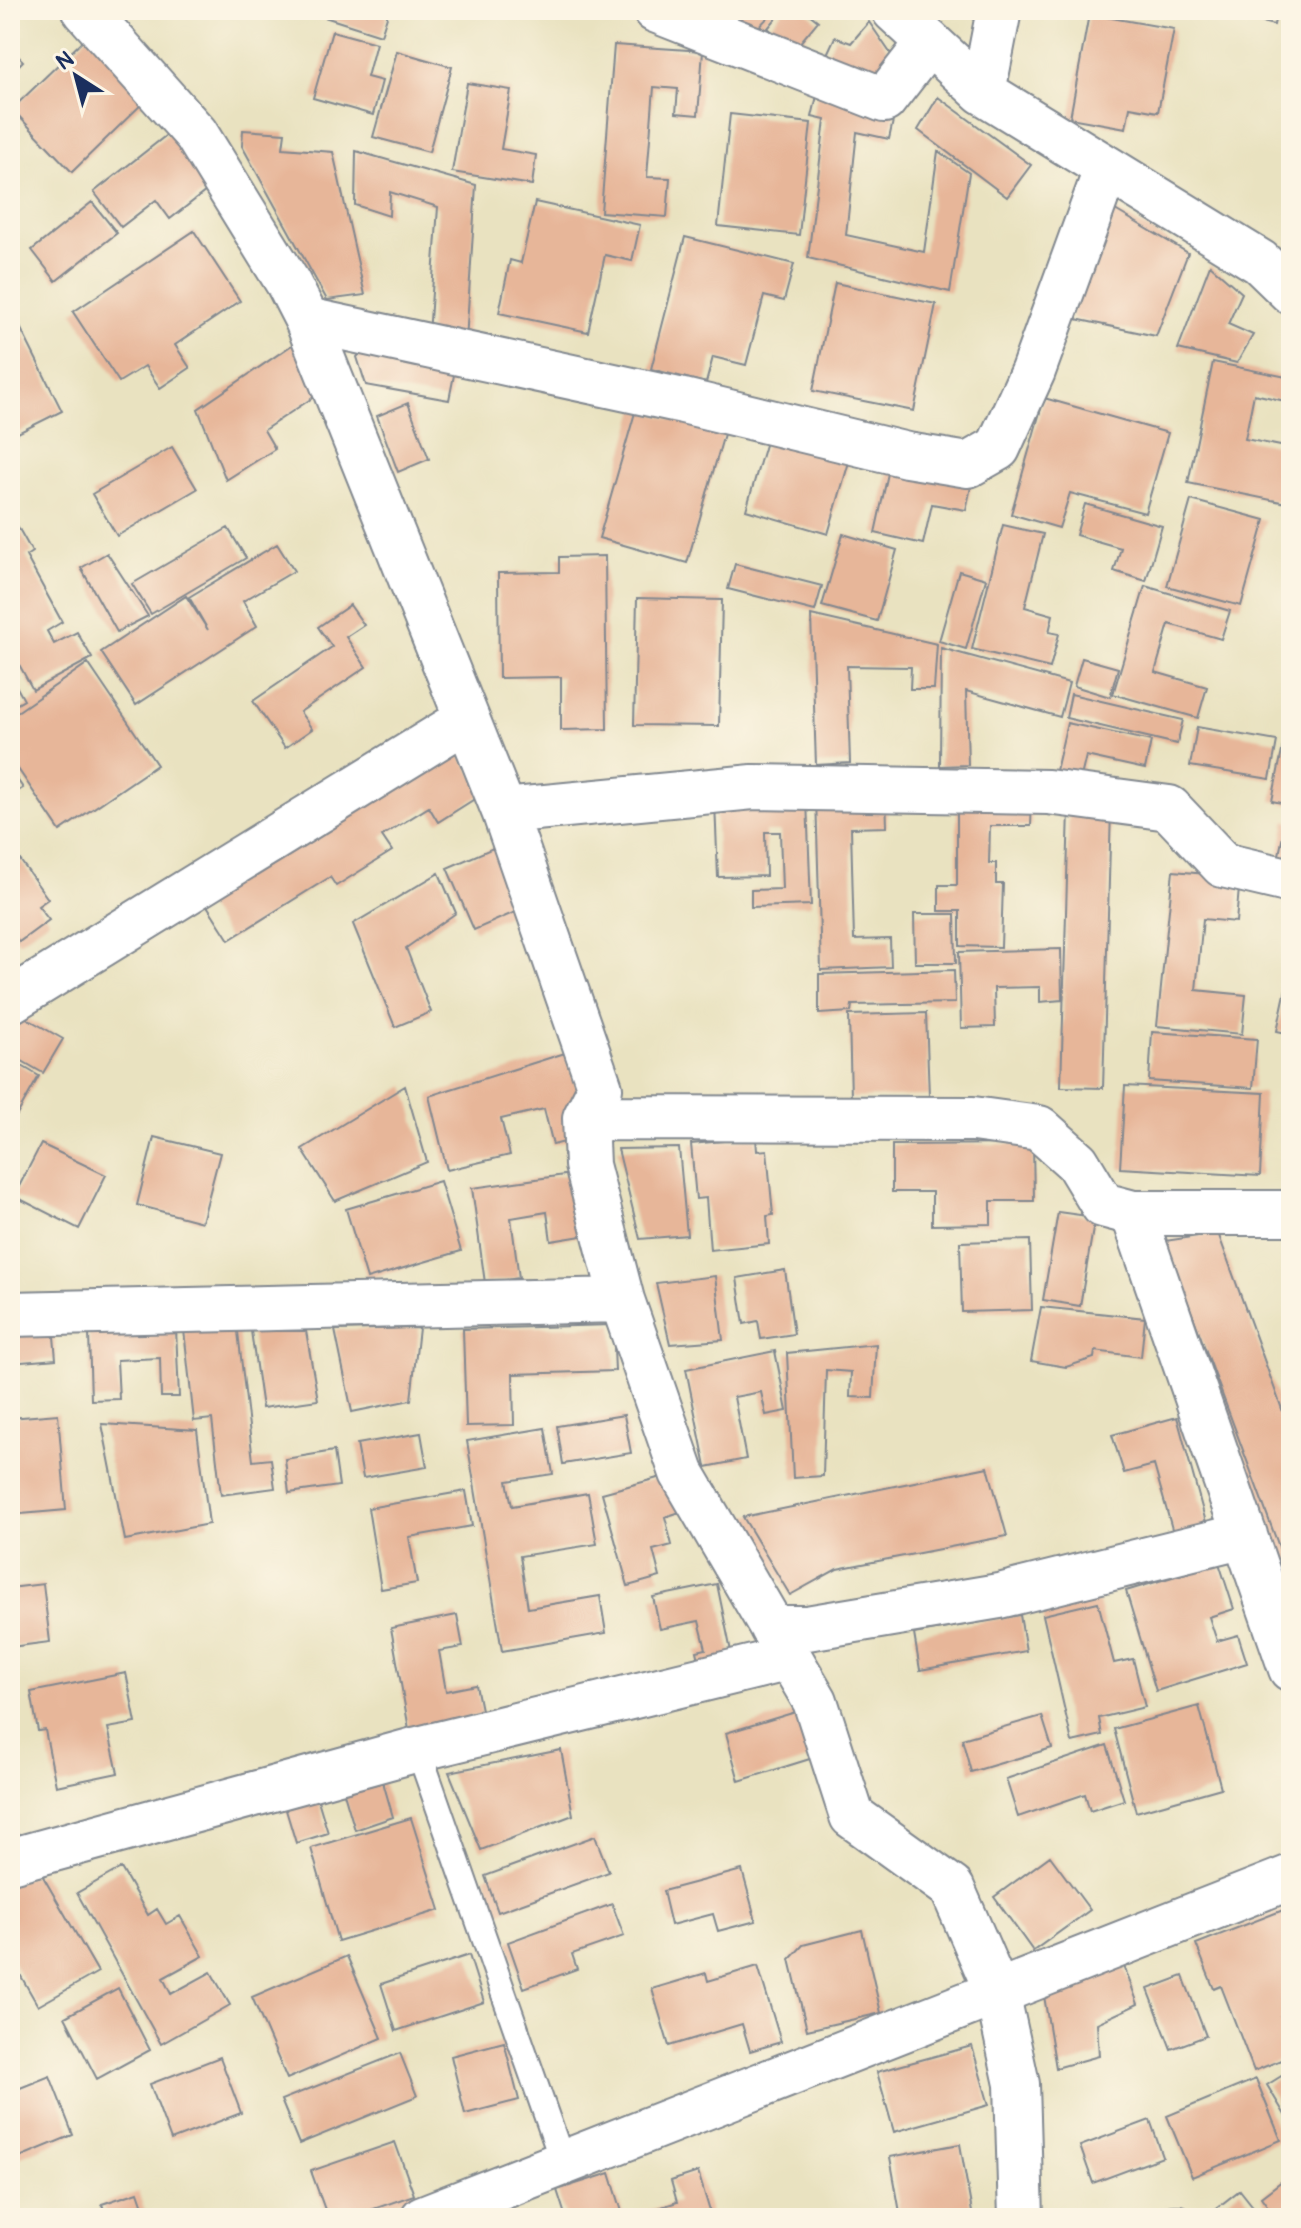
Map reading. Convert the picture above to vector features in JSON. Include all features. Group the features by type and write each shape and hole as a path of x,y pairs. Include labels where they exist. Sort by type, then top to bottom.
{"street":[{"path":"85,10 196,134 288,283 307,320 504,811 600,1088 585,1118 587,1165 622,1300 682,1473 815,1701 852,1816 952,1888 997,1992 1017,2084 1021,2218"},
{"path":"655,10 884,100 929,42"},
{"path":"894,10 983,92 1260,262 1291,292"},
{"path":"983,92 999,10"},
{"path":"307,320 668,397 907,455 968,465 998,448 1033,371 1106,170"},
{"path":"10,1001 466,720"},
{"path":"504,811 753,787 1048,792 1169,808 1223,865 1291,881"},
{"path":"585,1118 973,1119 1039,1128 1077,1162 1103,1205 1133,1213 1291,1213"},
{"path":"1133,1213 1291,1669"},
{"path":"10,1314 622,1300"},
{"path":"10,1861 418,1749 781,1643 807,1628 999,1596 1245,1535"},
{"path":"423,2218 1291,1877"}],"lane":[{"path":"418,1749 563,2163"}],"building":[{"path":"313,10 389,10 381,35 312,13"},
{"path":"719,10 775,10 748,38 714,23"},
{"path":"783,10 804,10 818,21 794,50 768,28"},
{"path":"1211,10 1277,10 1274,25"},
{"path":"1089,14 1174,29 1158,112 1130,107 1126,128 1070,118"},
{"path":"869,22 895,60 878,90 822,65 835,37 851,43"},
{"path":"332,31 376,43 367,77 382,81 373,115 313,98"},
{"path":"88,36 148,98 72,172 12,109"},
{"path":"614,45 703,51 698,115 676,113 678,89 654,87 647,177 670,178 667,217 601,212"},
{"path":"10,48 23,61 10,74"},
{"path":"397,51 452,67 429,152 373,137"},
{"path":"467,83 511,90 501,149 536,155 532,185 452,172"},
{"path":"819,87 895,112 889,139 857,132 846,235 924,252 938,151 969,173 950,292 808,258 825,120 812,117"},
{"path":"938,97 1031,165 1007,197 918,130"},
{"path":"730,114 811,123 799,235 718,226"},
{"path":"173,130 215,184 170,219 156,200 121,227 94,192"},
{"path":"243,130 285,133 283,148 333,152 365,295 327,300 242,146"},
{"path":"356,151 476,185 466,341 429,335 438,207 390,192 389,216 355,205"},
{"path":"92,202 117,233 56,281 32,250"},
{"path":"535,202 640,225 632,261 605,255 588,332 499,313 510,260 521,263"},
{"path":"1110,207 1188,253 1156,336 1071,318"},
{"path":"194,231 240,301 175,345 190,368 160,388 145,366 119,382 73,312"},
{"path":"685,237 794,264 784,301 764,296 746,365 713,357 706,383 651,369"},
{"path":"1210,265 1242,293 1228,324 1253,335 1237,363 1178,349"},
{"path":"835,283 936,304 914,411 813,391"},
{"path":"13,313 62,411 10,437 10,314"},
{"path":"295,343 326,389 264,430 275,449 226,480 198,409"},
{"path":"367,347 456,365 449,400 366,385 357,357"},
{"path":"1213,362 1291,378 1285,401 1254,394 1245,439 1291,448 1291,504 1188,483"},
{"path":"1044,398 1168,433 1145,513 1070,493 1059,528 1011,514"},
{"path":"408,403 429,459 398,472 377,416"},
{"path":"636,409 724,434 687,563 599,538"},
{"path":"769,431 851,455 828,534 746,510"},
{"path":"172,447 197,489 117,536 92,494"},
{"path":"890,464 972,482 966,510 932,504 923,544 875,533"},
{"path":"1191,500 1265,520 1241,606 1167,586"},
{"path":"1085,504 1162,526 1146,581 1114,571 1121,548 1076,535"},
{"path":"1003,525 1043,534 1025,607 1053,615 1049,632 1059,634 1050,668 972,649"},
{"path":"18,527 32,552 26,556 62,622 47,631 54,644 77,632 92,658 33,690 10,648 10,531"},
{"path":"228,528 246,558 151,614 132,584"},
{"path":"843,534 897,550 877,621 822,606"},
{"path":"277,544 294,571 243,601 257,626 136,705 101,652 186,596 208,630 189,597"},
{"path":"107,553 148,616 117,632 81,568"},
{"path":"605,556 607,729 561,730 561,677 499,678 498,573 559,572 559,557"},
{"path":"735,564 822,586 815,611 728,589"},
{"path":"959,571 986,579 966,649 939,641"},
{"path":"1145,586 1230,611 1221,639 1169,624 1155,672 1207,687 1198,718 1113,694"},
{"path":"637,598 722,600 719,726 634,725"},
{"path":"350,605 364,625 346,637 366,667 300,712 312,729 285,748 253,701 332,647 318,627"},
{"path":"811,615 937,644 934,689 910,689 911,667 847,666 850,763 816,765"},
{"path":"941,648 1069,683 1060,717 966,691 968,765 940,766"},
{"path":"1082,658 1118,668 1110,697 1074,686"},
{"path":"88,663 157,765 60,831 10,757 10,717"},
{"path":"10,675 24,700 10,708"},
{"path":"1071,694 1183,720 1177,744 1066,718"},
{"path":"1067,723 1151,741 1145,769 1086,756 1080,781 1055,775"},
{"path":"1197,727 1277,741 1270,779 1190,766"},
{"path":"450,738 484,793 438,822 429,807 382,836 392,851 336,886 330,877 229,940 199,893"},
{"path":"1283,746 1291,748 1291,805 1272,801"},
{"path":"10,769 23,788 10,796"},
{"path":"886,794 887,827 851,828 854,940 890,939 891,967 821,970 816,796"},
{"path":"957,799 1032,799 1031,826 990,826 989,863 996,863 996,884 1003,884 1001,947 960,946 960,911 939,911 939,885 957,885"},
{"path":"807,800 811,905 751,907 751,890 782,889 780,832 765,832 766,876 718,877 715,802"},
{"path":"1069,809 1111,810 1103,1088 1061,1087"},
{"path":"1286,821 1291,822 1291,857 1279,855"},
{"path":"10,846 48,899 38,906 49,920 19,942 10,929"},
{"path":"493,848 520,910 474,930 447,868"},
{"path":"1173,871 1240,877 1236,922 1203,919 1196,990 1246,995 1242,1034 1157,1026"},
{"path":"439,873 456,913 406,948 431,1012 395,1027 353,924"},
{"path":"914,914 955,914 956,963 915,963"},
{"path":"1061,949 1062,1000 1040,1002 1040,987 994,988 995,1027 961,1028 959,952"},
{"path":"954,970 955,1003 852,1005 851,1012 819,1014 819,974"},
{"path":"1291,970 1291,1034 1277,1031"},
{"path":"926,1013 929,1096 851,1098 849,1015"},
{"path":"21,1015 63,1039 43,1073 10,1054 10,1034"},
{"path":"1152,1032 1257,1039 1253,1088 1149,1081"},
{"path":"565,1053 582,1102 572,1140 553,1145 544,1109 501,1119 510,1155 447,1170 429,1096"},
{"path":"10,1059 39,1076 17,1115 10,1112"},
{"path":"405,1086 427,1162 335,1201 302,1149"},
{"path":"1125,1086 1264,1093 1260,1176 1120,1168"},
{"path":"154,1137 220,1153 202,1222 137,1205"},
{"path":"756,1138 757,1151 767,1150 773,1215 767,1216 769,1244 710,1250 706,1198 696,1199 691,1144"},
{"path":"41,1144 106,1175 79,1229 14,1196"},
{"path":"1033,1144 1034,1201 991,1201 991,1224 932,1225 932,1192 892,1192 892,1145"},
{"path":"679,1148 687,1235 640,1239 618,1149"},
{"path":"579,1173 588,1235 551,1241 547,1212 511,1218 519,1278 485,1283 472,1188"},
{"path":"440,1181 461,1251 367,1279 346,1209"},
{"path":"1058,1212 1095,1217 1080,1306 1043,1300"},
{"path":"1218,1233 1291,1434 1291,1579 1165,1241"},
{"path":"1030,1240 1032,1310 962,1312 960,1242"},
{"path":"785,1270 794,1334 761,1339 758,1321 744,1324 737,1278"},
{"path":"715,1276 723,1340 670,1344 656,1283"},
{"path":"1041,1307 1145,1318 1141,1357 1095,1351 1094,1358 1066,1367 1031,1361"},
{"path":"237,1323 253,1461 271,1459 275,1488 221,1495 212,1419 194,1421 184,1330"},
{"path":"53,1325 56,1359 10,1363 10,1328"},
{"path":"613,1325 615,1371 513,1374 514,1425 466,1426 463,1329"},
{"path":"419,1328 411,1400 352,1412 335,1330"},
{"path":"176,1329 179,1397 161,1397 160,1358 117,1360 119,1399 91,1400 89,1333"},
{"path":"251,1331 306,1331 318,1400 262,1408"},
{"path":"876,1344 873,1398 850,1397 851,1372 826,1370 823,1476 793,1478 787,1353"},
{"path":"775,1351 787,1411 766,1415 761,1392 734,1397 746,1459 706,1467 686,1369"},
{"path":"58,1414 66,1510 10,1515 10,1418"},
{"path":"624,1415 631,1453 563,1464 557,1426"},
{"path":"1177,1417 1207,1526 1174,1536 1154,1465 1124,1473 1112,1435"},
{"path":"102,1424 197,1430 209,1524 125,1540"},
{"path":"545,1428 553,1474 507,1481 512,1506 588,1493 597,1544 520,1556 528,1608 600,1596 606,1633 502,1651 467,1441"},
{"path":"421,1433 427,1467 363,1478 357,1444"},
{"path":"334,1451 339,1486 289,1493 285,1459"},
{"path":"988,1467 1007,1536 837,1569 790,1595 743,1517"},
{"path":"669,1475 680,1512 665,1517 672,1545 653,1550 660,1577 628,1586 602,1493"},
{"path":"466,1491 472,1526 409,1537 417,1583 381,1589 368,1508"},
{"path":"1219,1563 1234,1609 1209,1617 1217,1641 1238,1635 1247,1663 1156,1691 1126,1591"},
{"path":"43,1584 50,1642 10,1647 10,1588"},
{"path":"717,1584 734,1666 702,1673 697,1651 706,1649 699,1621 660,1629 653,1597"},
{"path":"1098,1602 1114,1663 1133,1659 1145,1707 1099,1718 1102,1735 1072,1742 1043,1615"},
{"path":"457,1615 463,1647 439,1651 446,1691 476,1685 482,1715 409,1729 391,1628"},
{"path":"1020,1615 1026,1651 920,1670 914,1634"},
{"path":"126,1673 136,1723 108,1728 118,1773 56,1786 45,1730 38,1731 31,1692"},
{"path":"1199,1706 1221,1788 1136,1812 1114,1729"},
{"path":"799,1711 813,1758 739,1781 726,1733"},
{"path":"1042,1716 1052,1748 971,1772 962,1739"},
{"path":"1107,1745 1124,1800 1090,1811 1085,1794 1018,1817 1006,1779"},
{"path":"561,1750 573,1815 481,1850 449,1772"},
{"path":"383,1782 393,1817 355,1830 344,1793"},
{"path":"315,1790 328,1833 296,1843 283,1800"},
{"path":"411,1818 440,1910 338,1941 311,1848"},
{"path":"595,1836 609,1872 498,1912 485,1876"},
{"path":"1050,1856 1090,1910 1033,1951 994,1897"},
{"path":"121,1868 148,1915 157,1909 166,1924 180,1916 203,1956 163,1978 171,1994 211,1972 230,2005 161,2044 77,1893"},
{"path":"742,1870 756,1921 718,1931 713,1914 671,1925 663,1891"},
{"path":"41,1873 98,1972 38,2006 10,1957 10,1884"},
{"path":"612,1904 624,1936 572,1954 577,1969 524,1988 508,1942"},
{"path":"1291,1907 1291,2013 1281,2017 1291,2044 1291,2056 1254,2071 1221,1986 1214,1989 1196,1944"},
{"path":"862,1930 881,2013 807,2030 790,1959 803,1945"},
{"path":"469,1955 484,2002 396,2031 381,1984"},
{"path":"347,1956 382,2038 287,2079 252,1997"},
{"path":"758,1966 781,2042 750,2051 742,2024 669,2046 652,1989 706,1973 708,1981"},
{"path":"1124,1966 1138,2004 1097,2023 1099,2056 1056,2068 1044,1996"},
{"path":"1183,1976 1206,2036 1171,2049 1148,1989"},
{"path":"118,1988 150,2050 97,2079 65,2017"},
{"path":"504,2042 519,2100 465,2114 451,2056"},
{"path":"972,2046 989,2105 894,2132 877,2072"},
{"path":"400,2053 417,2096 299,2144 281,2100"},
{"path":"220,2057 241,2113 171,2140 150,2084"},
{"path":"1291,2070 1291,2125 1267,2085"},
{"path":"50,2076 73,2135 10,2161 10,2092"},
{"path":"1256,2079 1281,2140 1192,2177 1167,2116"},
{"path":"1150,2120 1163,2157 1093,2183 1080,2146"},
{"path":"395,2142 414,2195 348,2218 328,2218 311,2171"},
{"path":"960,2144 973,2218 901,2218 890,2157"},
{"path":"698,2172 712,2218 628,2218 677,2202 671,2181"},
{"path":"610,2173 624,2218 566,2218 557,2190"},
{"path":"1291,2174 1291,2218 1276,2218 1261,2197"},
{"path":"1240,2190 1262,2218 1218,2218 1213,2211"},
{"path":"138,2192 147,2218 107,2218 102,2204"}]}
